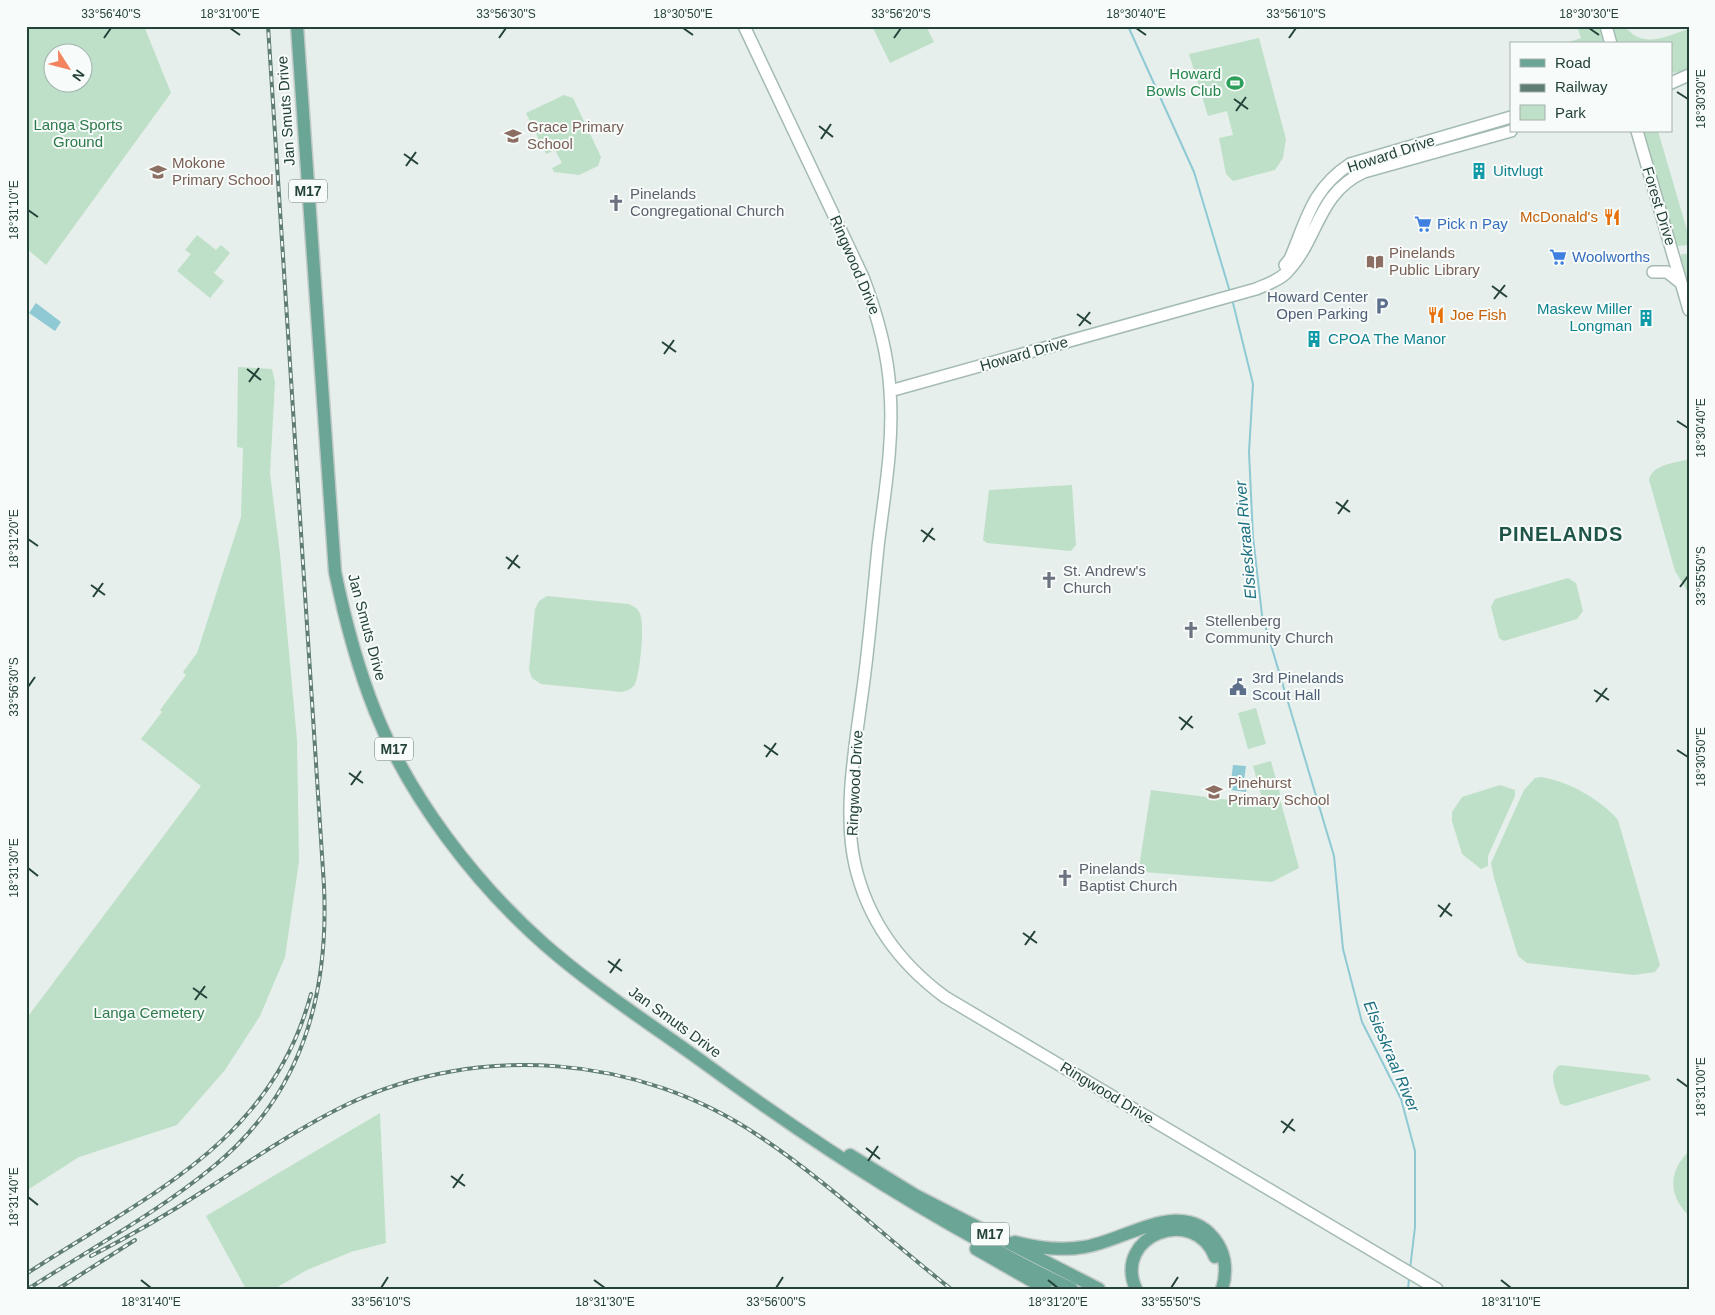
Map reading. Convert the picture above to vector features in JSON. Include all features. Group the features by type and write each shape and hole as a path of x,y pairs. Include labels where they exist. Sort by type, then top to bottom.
{"main road":[{"name":"Jan Smuts Drive","path":"297,26 335,572 346,624 376,714 407,776 471,868 509,910 564,960 790,1127 913,1204 1008,1257 1072,1289"},
{"name":"Jan Smuts Drive","path":"733,1084 915,1194 1099,1289"},
{"path":"913,1204 964,1241 1046,1289"},
{"path":"987,1232 1028,1245 1074,1249 1104,1243 1161,1222 1186,1222 1206,1230 1219,1247 1225,1264 1222,1289"},
{"path":"1136,1289 1132,1271 1138,1250 1154,1235 1177,1230 1194,1234 1211,1249 1217,1271 1214,1289"}],"street":[{"name":"Ringwood Drive","path":"744,26 863,277 883,337 890,391 889,453 860,710 850,825 855,864 860,884 882,933 912,970 952,1002 1437,1289"},
{"path":"1606,26 1610,42"},
{"path":"1672,75 1688,76"},
{"path":"1672,83 1688,76"},
{"name":"Howard Drive","path":"1271,282 1290,259 1316,197 1333,175 1350,164 1510,117"},
{"name":"Howard Drive","path":"890,391 1247,292 1271,282 1286,274 1297,260 1325,206 1333,194 1352,177 1510,131"},
{"name":"Forest Drive","path":"1637,132 1689,310"},
{"path":"1653,272 1667,272 1681,283"}],"green space":[{"name":"Langa Sports Ground","path":"26,26 144,26 171,93 46,265 26,248"},
{"path":"872,26 926,26 934,42 890,63"},
{"path":"1577,26 1600,26 1604,42 1569,42 1581,38"},
{"path":"1612,26 1625,26 1639,38 1647,39 1655,39 1689,29 1689,71 1672,73 1672,42 1616,42"},
{"name":"Howard Bowls Club","path":"1259,38 1286,139 1283,158 1275,170 1233,181 1226,174 1219,138 1233,135 1227,111 1208,116 1189,54"},
{"path":"564,95 573,98 601,157 598,166 579,175 554,172 552,168 562,163 555,150 546,154 526,113"},
{"path":"1644,132 1658,132 1689,237 1688,245 1678,246 1674,243"},
{"path":"197,235 216,250 221,245 230,253 214,273 210,270 224,281 210,298 177,271 191,254 185,250"},
{"path":"1682,254 1689,254 1689,299 1678,260"},
{"name":"Langa Cemetery","path":"238,367 272,369 275,382 270,473 280,554 297,740 299,861 285,957 260,1016 225,1070 177,1125 79,1157 26,1191 26,1019 201,786 141,739 162,712 160,710 186,675 183,672 197,653 241,517 243,448 237,447"},
{"path":"1689,459 1689,594 1675,571 1649,480 1651,475 1660,467"},
{"path":"1072,485 1076,545 1071,551 987,543 983,540 989,490"},
{"path":"1568,578 1576,583 1583,611 1577,619 1504,641 1499,638 1491,607 1495,599"},
{"path":"547,596 628,604 637,609 641,619 642,638 639,670 635,684 632,687 622,692 541,684 532,678 529,670 535,609 539,601"},
{"path":"1256,708 1266,744 1248,749 1238,713"},
{"path":"1271,761 1281,797 1263,802 1253,766"},
{"path":"1541,777 1562,782 1583,792 1611,812 1618,820 1660,965 1655,972 1634,975 1527,963 1518,956 1491,863 1524,790 1535,778"},
{"path":"1500,785 1515,790 1515,796 1488,856 1488,866 1481,869 1462,854 1452,821 1452,812 1462,797"},
{"path":"1151,790 1262,804 1280,799 1299,868 1272,882 1143,872 1139,867"},
{"path":"1560,1065 1648,1075 1651,1080 1566,1106 1560,1104 1553,1077 1556,1068"},
{"path":"380,1113 386,1243 351,1252 307,1270 274,1289 246,1289 206,1216"},
{"path":"1689,1151 1689,1216 1677,1200 1673,1184 1677,1167"}],"water":[{"path":"36,303 61,322 55,331 29,313"},
{"path":"1233,765 1246,766 1243,787 1247,788 1246,792 1230,790"}],"waterway":[{"name":"Elsieskraal River","path":"1128,26 1194,172 1230,292"},
{"name":"Elsieskraal River","path":"1232,299 1253,384 1249,452 1253,537 1262,615 1334,856 1343,949 1362,1022 1401,1099 1415,1151 1415,1227 1410,1269"},
{"name":"Elsieskraal River","path":"1408,1289 1409,1279"}],"railway":[{"path":"28,1289 170,1199 214,1166 244,1138 269,1107 289,1075 304,1040 315,1004 321,966 324,886 268,26"},
{"path":"26,1274 158,1191 198,1161 235,1128 266,1090 292,1046 311,994"},
{"path":"91,1256 163,1216 293,1134 348,1104 399,1084 451,1071 504,1066 558,1066 611,1074 663,1088 712,1109 784,1153 951,1289"},
{"path":"58,1289 135,1240"}],"place":[{"name":"Howard Bowls Club","path":"1235,83"},
{"name":"Grace Primary School","path":"513,136"},
{"name":"Uitvlugt","path":"1479,171"},
{"name":"Mokone Primary School","path":"158,172"},
{"name":"Pinelands Congregational Church","path":"616,203"},
{"name":"McDonald's","path":"1612,217"},
{"name":"Pick n Pay","path":"1423,224"},
{"name":"Woolworths","path":"1558,257"},
{"name":"Pinelands Public Library","path":"1375,262"},
{"name":"Howard Center Open Parking","path":"1382,306"},
{"name":"Joe Fish","path":"1436,315"},
{"name":"Maskew Miller Longman","path":"1646,318"},
{"name":"CPOA The Manor","path":"1314,339"},
{"name":"St. Andrew's Church","path":"1049,580"},
{"name":"Stellenberg Community Church","path":"1191,630"},
{"name":"3rd Pinelands Scout Hall","path":"1238,687"},
{"name":"Pinehurst Primary School","path":"1214,792"},
{"name":"Pinelands Baptist Church","path":"1065,878"}],"district":[{"name":"PINELANDS","path":"1561,534"}]}
